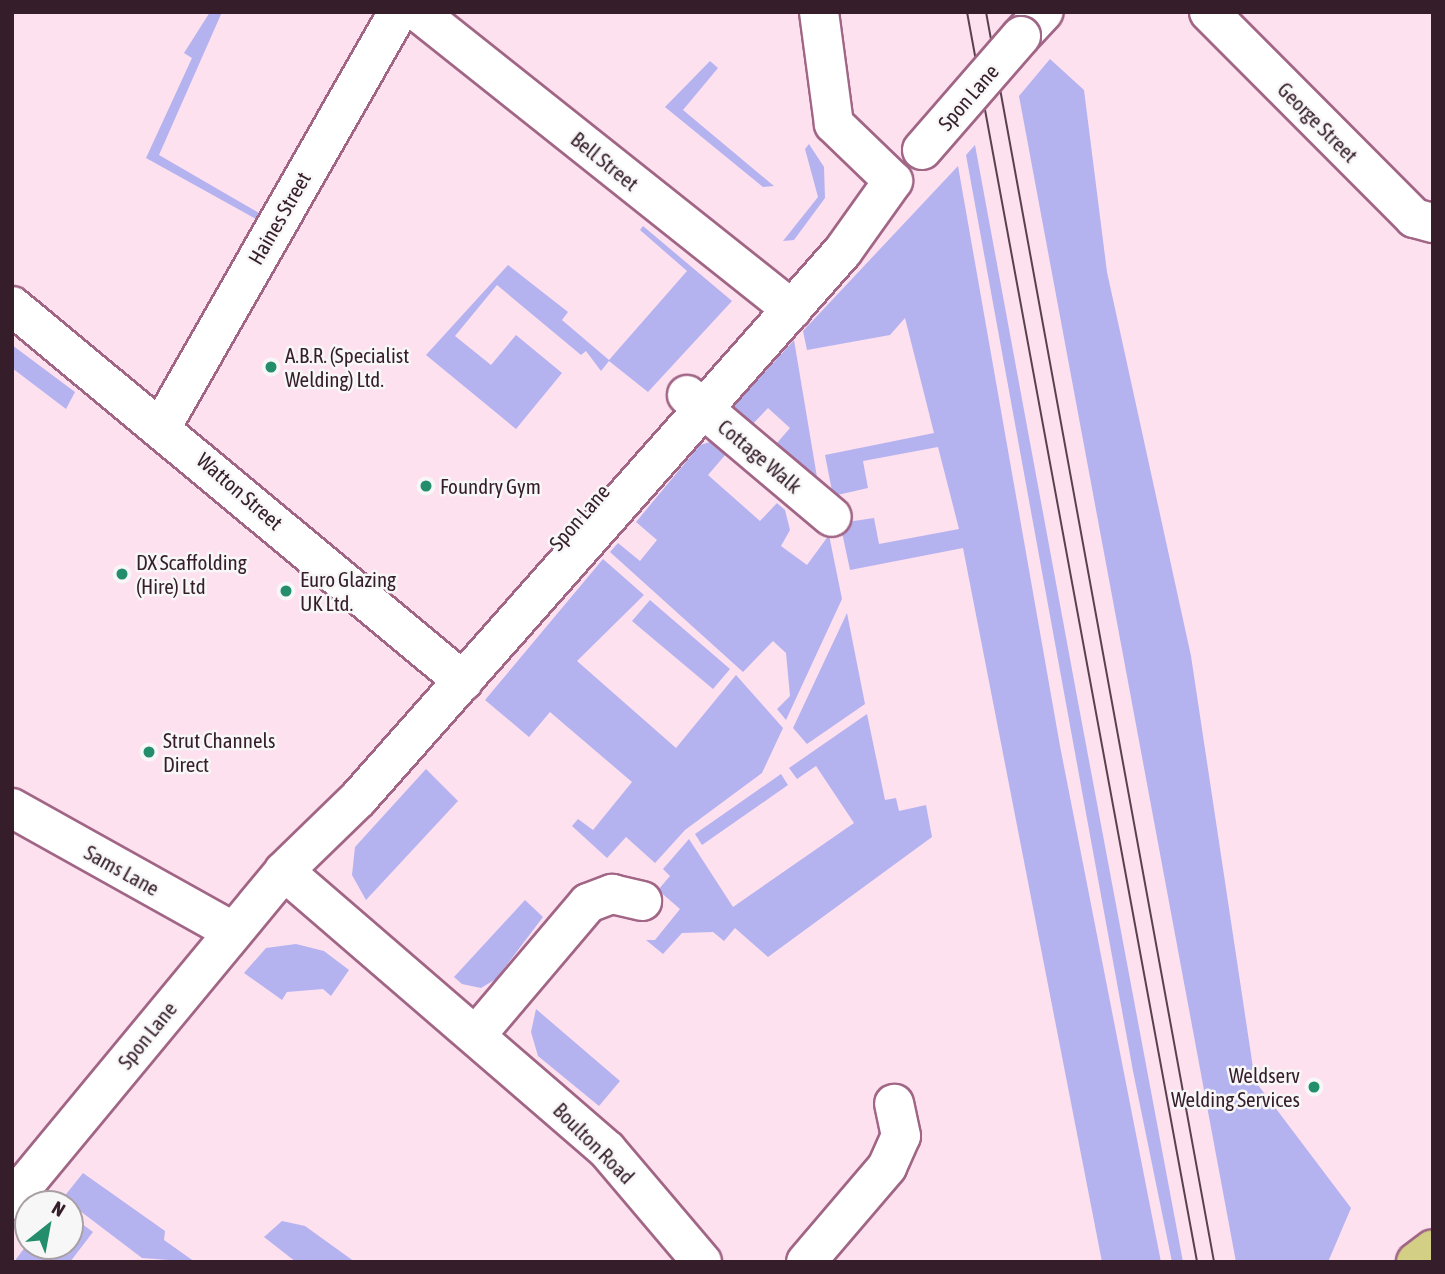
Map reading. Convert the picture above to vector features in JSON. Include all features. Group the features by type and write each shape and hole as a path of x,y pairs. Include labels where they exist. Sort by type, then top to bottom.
{"main road":[{"path":"1416,1262 1433,1249"}],"street":[{"name":"Haines Street","path":"162,426 398,12"},
{"name":"Bell Street","path":"418,12 783,303"},
{"path":"819,12 834,124 893,181"},
{"name":"George Street","path":"1209,12 1413,218 1433,223"},
{"name":"Spon Lane","path":"12,1200 284,871 350,777 455,674 783,303 827,236 893,181 1032,24"},
{"name":"Watton Street","path":"12,306 162,426 455,674"},
{"name":"Cottage Walk","path":"695,402 832,517"},
{"name":"Sams Lane","path":"12,808 232,931"},
{"name":"Boulton Road","path":"284,871 477,1034 607,1150 702,1262"},
{"path":"477,1034 588,903 612,894 642,901"},
{"path":"806,1262 887,1167 901,1136 894,1104"}],"shaded area":[{"path":"210,12 222,12 159,155 259,213 256,219 146,158 192,58 184,53"},
{"path":"1050,59 1084,90 1107,272 1191,656 1255,1081 1351,1208 1328,1262 1236,1262 1019,96"},
{"path":"710,61 718,68 683,110 774,186 763,187 665,107"},
{"path":"809,144 824,167 825,198 794,240 783,241 818,197 805,149"},
{"path":"975,145 1183,1262 1172,1262 1133,1071 966,155"},
{"path":"958,166 1060,746 1161,1262 1102,1262 963,548 850,570 840,523 874,518 879,544 959,529 938,447 863,461 868,488 833,496 825,455 934,433 905,318 890,335 807,350 803,331"},
{"path":"643,226 732,301 648,392 609,361 601,371 586,351 581,355 497,285 455,336 491,365 516,335 562,373 516,429 426,355 508,265 568,312 562,320 609,360 687,271 640,230"},
{"path":"794,340 820,495 770,451 790,428 768,408 748,429 733,407"},
{"path":"12,345 75,392 66,409 12,368"},
{"path":"710,442 726,454 708,475 760,521 777,503 785,510 790,530 781,546 807,565 829,535 842,599 786,720 777,709 790,696 786,653 773,641 743,672 610,552 618,543 640,561 657,540 636,522 700,445"},
{"path":"603,559 644,595 577,661 676,748 736,675 783,728 762,773 685,830 655,863 626,837 607,858 572,826 578,819 593,830 632,782 550,712 529,737 485,700"},
{"path":"650,600 730,669 713,689 632,621"},
{"path":"847,613 865,704 807,744 793,728"},
{"path":"867,714 885,800 896,798 899,811 926,805 932,837 768,957 735,928 724,941 713,932 682,933 663,954 646,940 655,940 680,909 658,890 670,876 663,869 689,839 733,907 854,823 816,766 797,779 789,768"},
{"path":"426,769 458,801 366,900 352,875 355,847"},
{"path":"781,774 788,785 702,845 695,834"},
{"path":"525,900 543,917 496,979 481,988 462,984 454,977"},
{"path":"296,944 324,951 349,970 331,996 323,989 287,992 282,1000 244,973 266,948"},
{"path":"536,1009 620,1081 599,1106 538,1056 531,1032"},
{"path":"83,1173 165,1231 164,1240 195,1262 142,1258 84,1214 84,1190 69,1190"},
{"path":"282,1221 305,1226 355,1262 296,1262 264,1237"},
{"path":"84,1225 93,1232 84,1244"},
{"path":"15,1260 72,1260 70,1262 14,1262"}],"tram line":[{"path":"967,12 1197,1262"},
{"path":"986,12 1214,1262"}],"place":[{"name":"A.B.R. (Specialist Welding) Ltd.","path":"271,367"},
{"name":"Foundry Gym","path":"426,486"},
{"name":"DX Scaffolding (Hire) Ltd","path":"122,574"},
{"name":"Euro Glazing UK Ltd.","path":"286,591"},
{"name":"Strut Channels Direct","path":"149,752"},
{"name":"Weldserv Welding Services","path":"1314,1087"}]}
